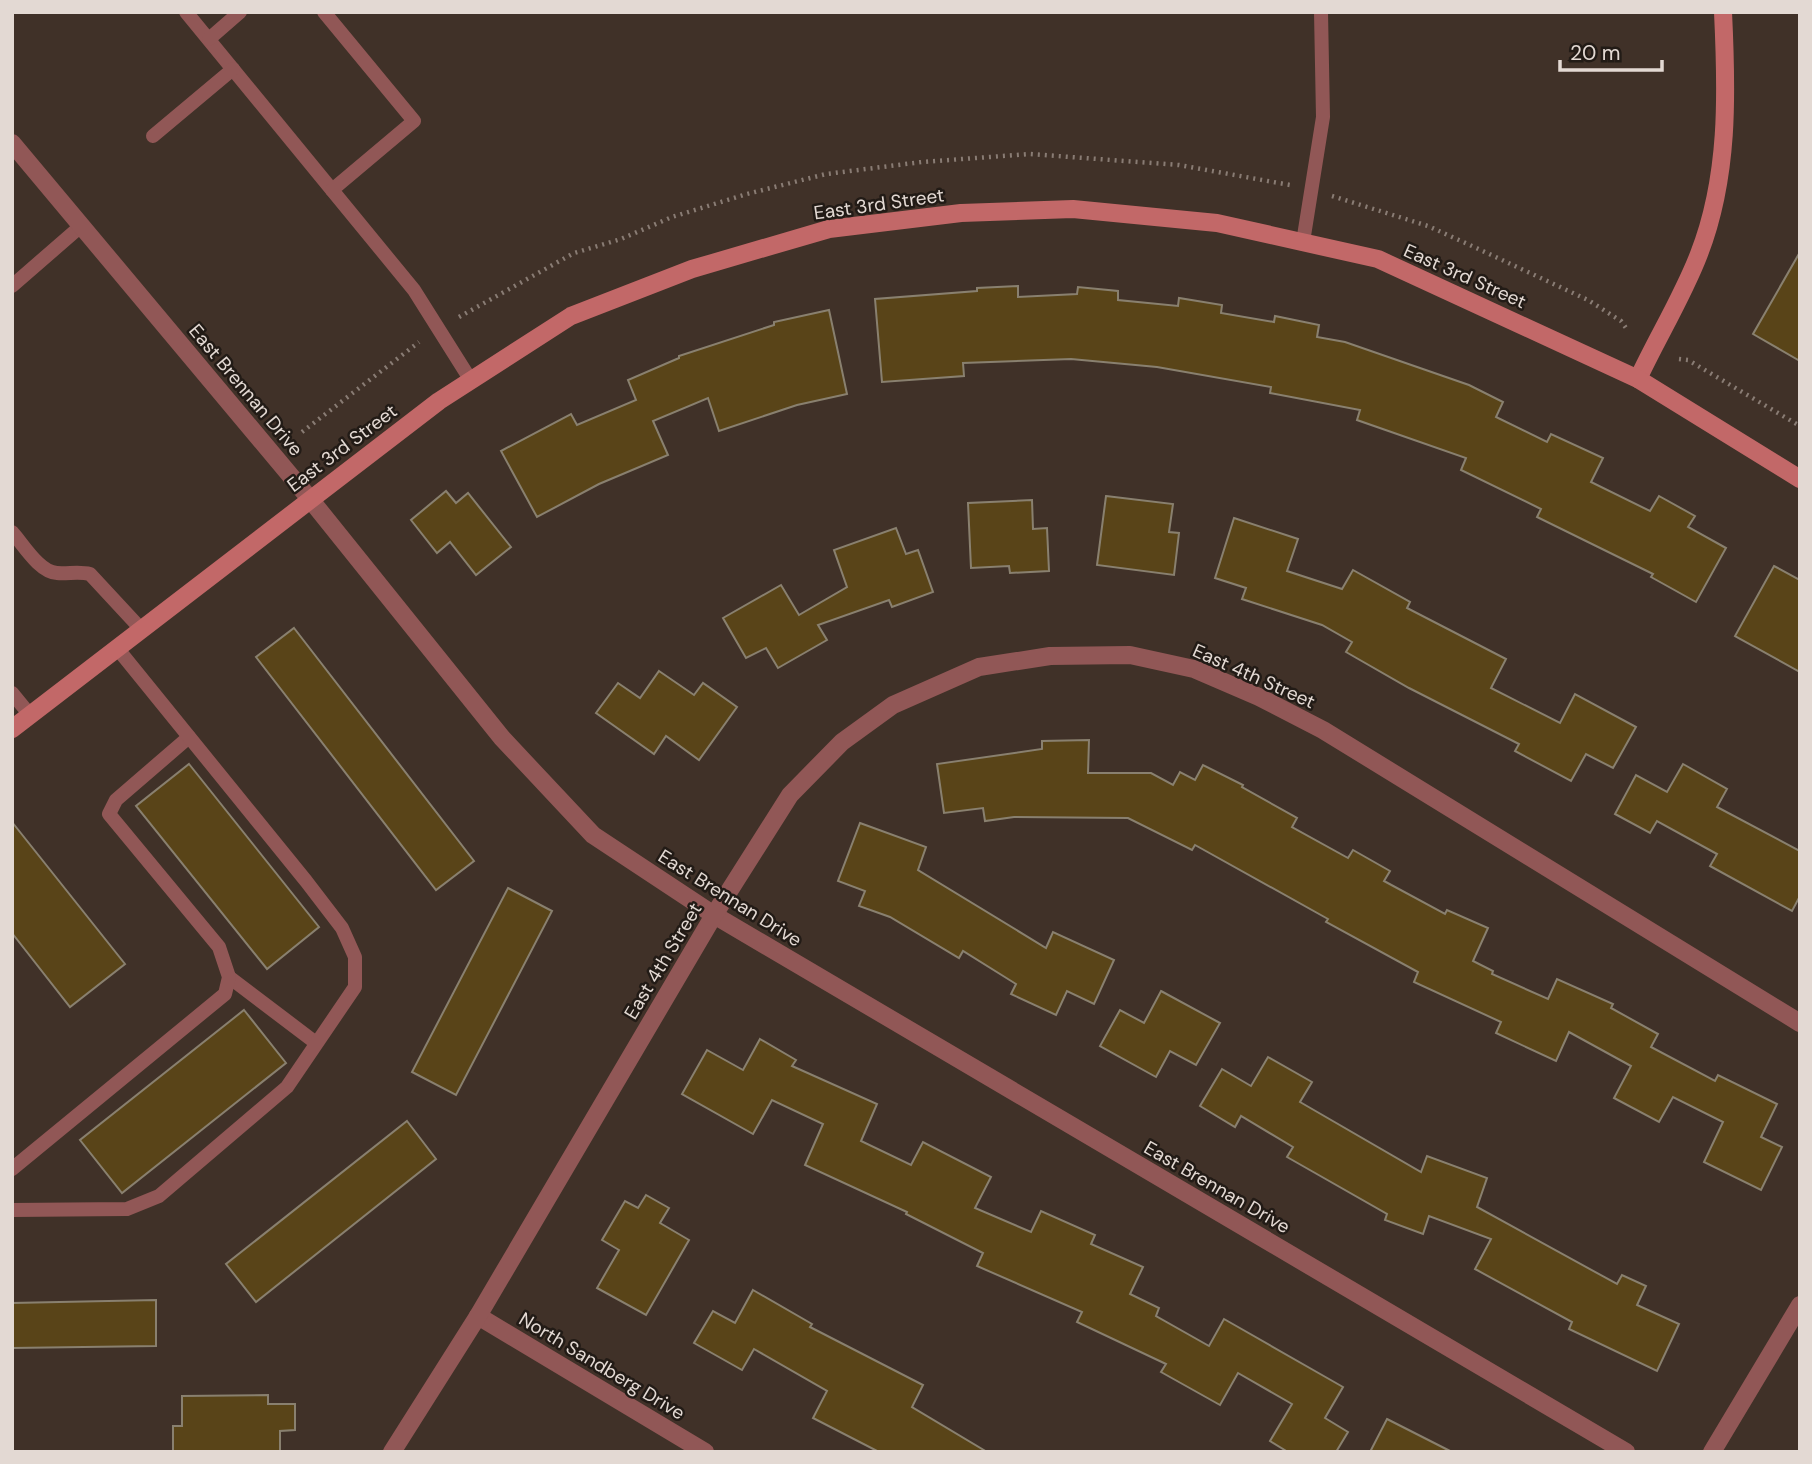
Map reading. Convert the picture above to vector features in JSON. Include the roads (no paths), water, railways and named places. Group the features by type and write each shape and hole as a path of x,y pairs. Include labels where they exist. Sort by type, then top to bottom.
{"street":[{"path":"1638,379 1699,254 1721,176 1727,91 1723,12"},
{"name":"East Brennan Drive","path":"12,143 310,499 502,738 593,835 713,915 1626,1452"},
{"name":"East 3rd Street","path":"12,729 470,379 572,316 692,269 829,229 961,213 1073,209 1217,223 1378,259 1638,379 1800,479"},
{"name":"East 4th Street","path":"393,1452 478,1316 713,915 790,795 842,742 893,705 979,667 1050,656 1130,655 1194,670 1259,697 1323,730 1800,1023"},
{"path":"1712,1452 1800,1305"},
{"name":"North Sandberg Drive","path":"478,1316 705,1452"}],"lane":[{"path":"186,12 414,290 470,379"},
{"path":"208,39 240,12"},
{"path":"324,12 414,121 332,190"},
{"path":"1303,242 1322,117 1321,12"},
{"path":"153,136 233,69"},
{"path":"12,286 81,226"},
{"path":"12,532 44,569 53,573 90,574 142,629"},
{"path":"12,1210 127,1209 159,1196 287,1087 355,987 355,957 342,928 117,648"},
{"path":"12,693 30,715"},
{"path":"12,1169 225,994 229,977 219,947 109,814 116,800 189,737"},
{"path":"229,977 317,1043"}]}
